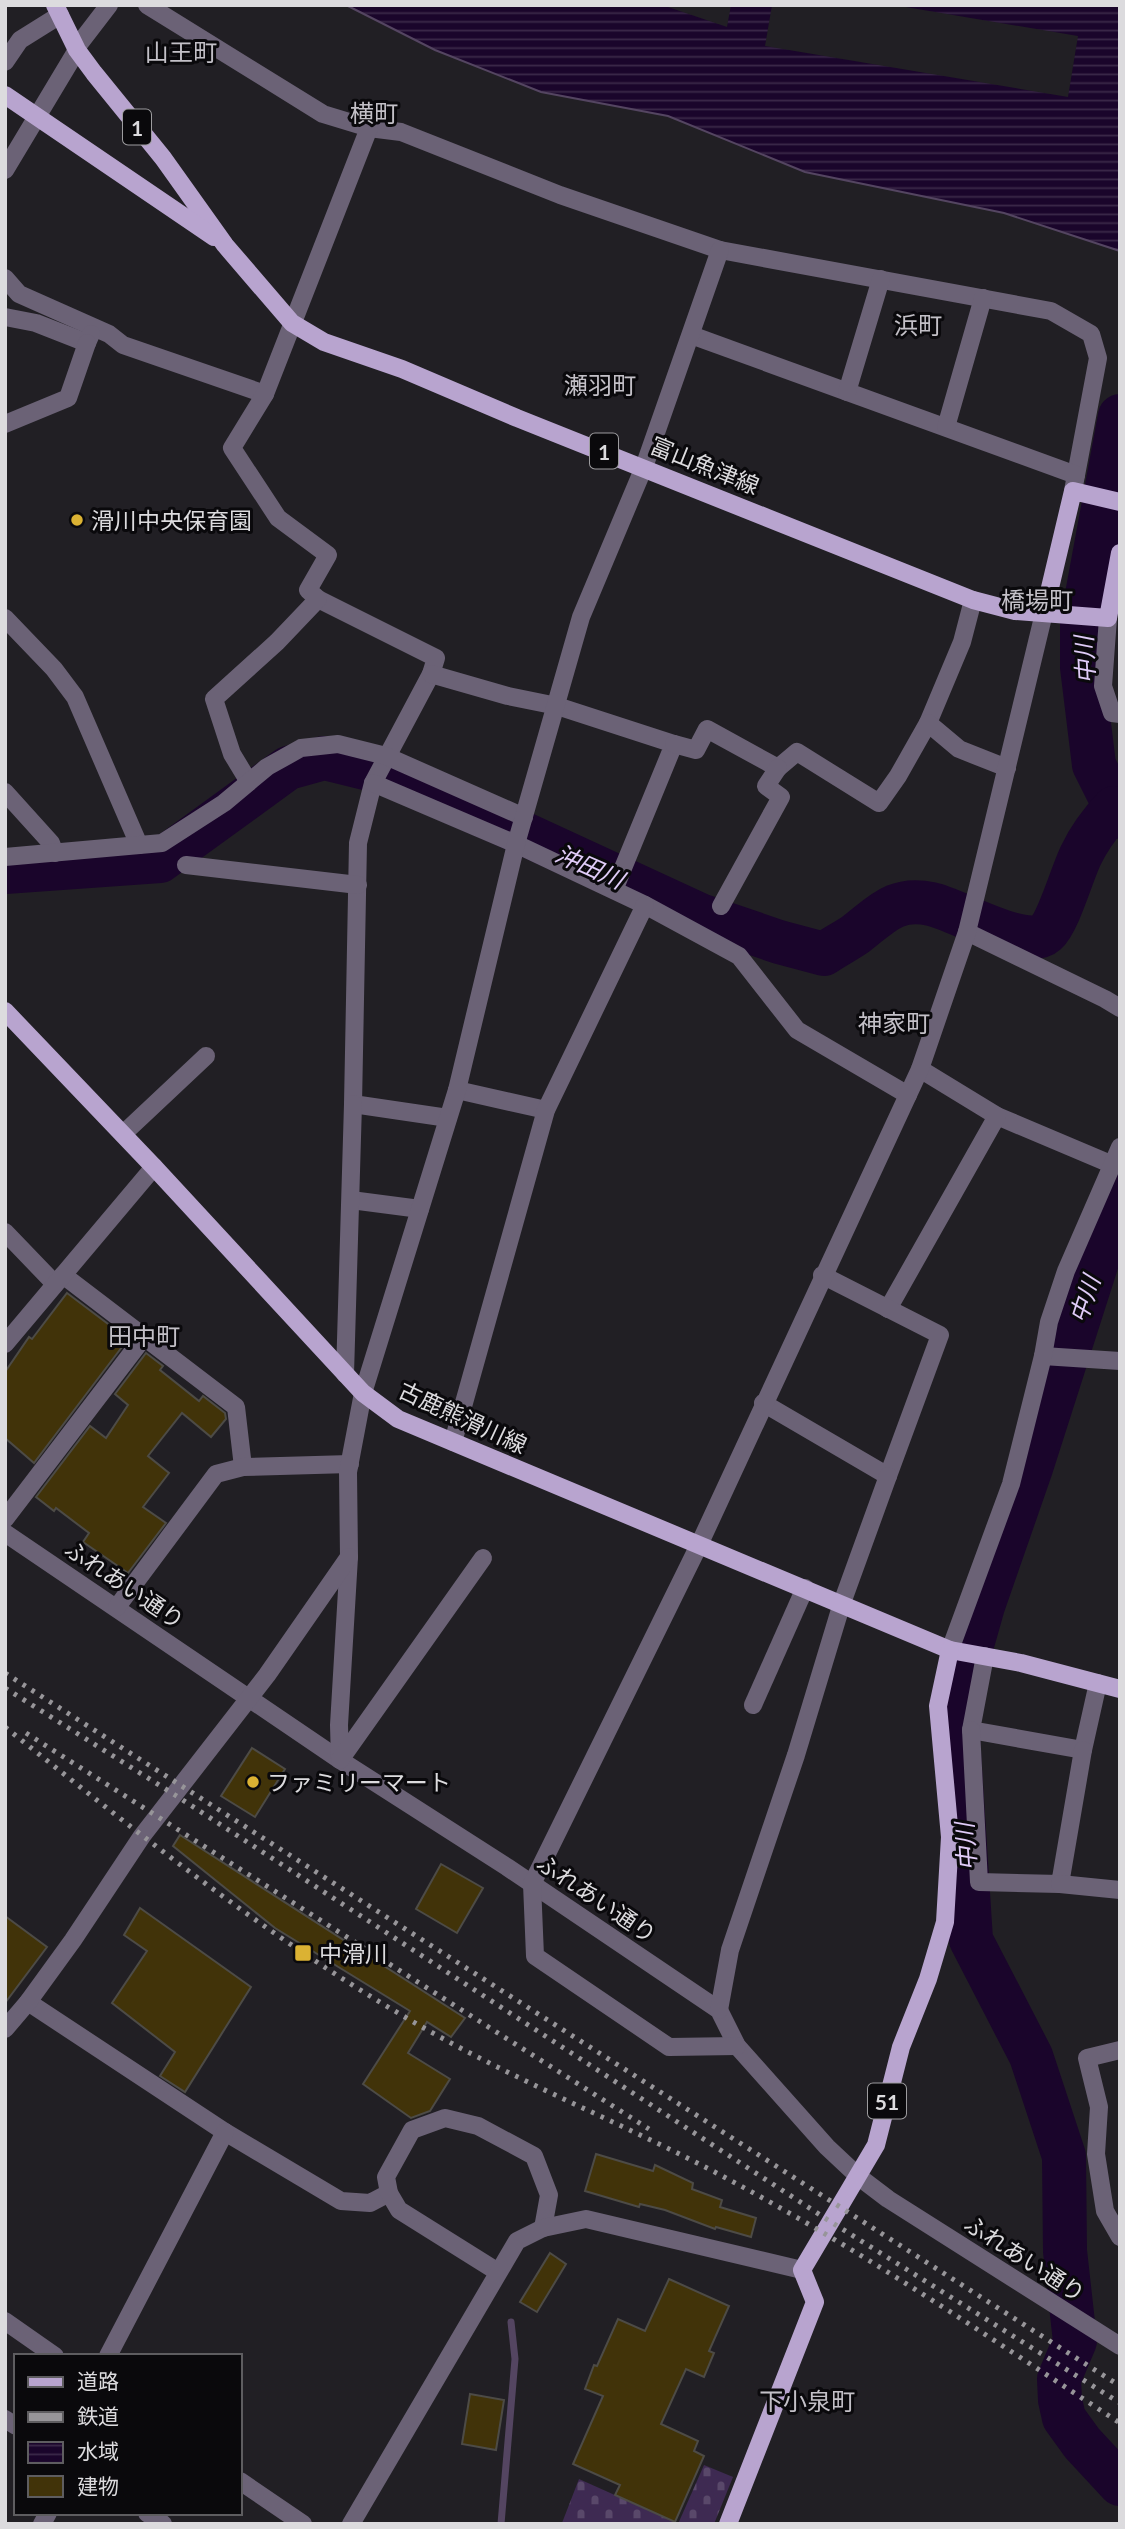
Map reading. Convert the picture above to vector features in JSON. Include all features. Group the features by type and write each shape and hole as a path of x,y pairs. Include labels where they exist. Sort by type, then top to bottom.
{"main road":[{"name":"富山魚津線","path":"58,10 77,49 163,159 225,245 292,323 324,342 402,369 517,418 973,600 1015,611 1108,618"},
{"name":"富山魚津線","path":"5,95 225,245"},
{"path":"1044,613 1074,483 1120,502"},
{"path":"1108,618 1120,553"},
{"name":"古鹿熊滑川線","path":"5,1011 363,1393 398,1419 950,1650 1120,1689"},
{"name":"51","path":"802,2270 876,2146 901,2047 928,1979 945,1922 950,1838 938,1706 950,1650"},
{"path":"728,2524 816,2302 802,2270"}],"street":[{"path":"5,170 77,49 109,5"},
{"path":"147,5 323,114 369,128 401,132 560,195 720,250 1051,311 1091,334 1098,358 1074,483 946,427 691,335"},
{"path":"5,62 20,40 58,10"},
{"path":"345,1374 358,843 373,783 431,674 436,658 318,599 308,590 328,555 278,518 232,448 265,394 369,128"},
{"path":"340,1760 339,1725 349,1557 350,1464 363,1393 457,1090 516,844 581,617 645,467 720,250"},
{"path":"5,278 19,293 91,335"},
{"path":"847,391 881,279"},
{"path":"946,427 983,298"},
{"path":"5,317 91,335 109,334 123,345 265,394"},
{"path":"5,424 68,398 91,335"},
{"path":"249,782 232,754 214,699 277,642 318,599"},
{"path":"722,906 780,797 766,786 778,768 797,752 879,803 928,723 962,642 973,600"},
{"path":"737,2046 669,2047 535,1956 532,1884 699,1545 822,1275 920,1069 967,932 1044,613"},
{"path":"5,618 54,669 75,697 139,845"},
{"path":"1108,618 1103,686 1112,713 1120,714"},
{"path":"431,674 508,696 557,706 696,750 707,729 778,768"},
{"path":"928,723 959,749 1007,768"},
{"path":"5,857 162,842 224,803 267,767 302,748 338,744 386,756 524,817"},
{"path":"614,890 674,744"},
{"path":"373,783 516,844 614,890 738,956 797,1030 908,1094"},
{"path":"5,792 51,843 55,853"},
{"path":"186,865 358,885"},
{"path":"453,1442 546,1110 645,905"},
{"path":"967,932 1120,1008"},
{"path":"123,1134 206,1056"},
{"path":"920,1069 997,1116 1113,1165"},
{"path":"457,1090 546,1110"},
{"path":"353,1104 448,1118"},
{"path":"888,1309 997,1116"},
{"path":"950,1650 1011,1484 1049,1322 1066,1271 1120,1147"},
{"path":"5,1343 154,1167"},
{"path":"351,1200 420,1209"},
{"path":"5,1232 59,1280 144,1337 236,1407 243,1467"},
{"path":"719,2010 730,1951 796,1755 842,1603 940,1335 822,1275"},
{"path":"5,1518 144,1337"},
{"path":"1043,1356 1120,1361"},
{"path":"763,1403 888,1476"},
{"path":"117,1608 216,1474 243,1467 350,1464"},
{"name":"ふれあい通り","path":"5,1533 340,1760 532,1884 719,2010 737,2046 827,2147 859,2177 888,2199 1120,2346"},
{"path":"5,2029 29,2002 142,1836 248,1698 349,1557"},
{"path":"340,1760 483,1558"},
{"path":"752,1705 805,1588"},
{"path":"985,1656 971,1730 979,1882 1060,1884 1120,1890"},
{"path":"1060,1884 1083,1750 1098,1683"},
{"path":"971,1730 1083,1750"},
{"path":"29,2002 225,2132 341,2201 370,2203 389,2193"},
{"path":"1120,2050 1087,2058 1099,2107 1096,2154 1105,2211 1120,2237"},
{"path":"498,2272 399,2210 389,2193 386,2177 412,2130 445,2118 478,2126 534,2155 549,2195 543,2228"},
{"path":"109,2354 225,2132"},
{"path":"351,2524 517,2241 543,2228 586,2219 802,2270"},
{"path":"5,2321 52,2354"},
{"path":"242,2482 303,2524"}],"green space":[{"path":"704,2465 733,2477 714,2524 678,2524"},
{"path":"579,2479 677,2524 564,2524 562,2523"}],"water":[{"path":"346,5 1120,5 1120,251 1004,213 805,172 668,116 541,92 435,50"}],"pier":[{"path":"662,5 731,5 727,27"},
{"path":"772,5 894,5 1078,36 1068,97 765,46"}],"building":[{"path":"67,1293 128,1339 34,1463 5,1438 5,1372 29,1337 32,1339"},
{"path":"146,1353 163,1366 160,1370 199,1401 203,1396 225,1413 226,1419 211,1437 182,1413 148,1456 169,1473 143,1507 166,1523 128,1573 83,1542 89,1533 56,1508 54,1511 36,1497 90,1426 106,1438 128,1405 115,1394"},
{"name":"ファミリーマート","path":"252,1748 285,1769 255,1817 221,1796"},
{"path":"180,1835 465,2018 451,2037 427,2022 408,2053 450,2079 430,2111 411,2118 363,2084 410,2011 275,1928 173,1846"},
{"path":"441,1864 483,1888 457,1933 416,1909"},
{"path":"140,1908 251,1987 185,2092 160,2076 175,2052 112,2003 147,1951 124,1935"},
{"path":"5,1916 47,1947 5,2003"},
{"path":"596,2154 653,2171 655,2165 693,2183 692,2189 722,2200 720,2207 756,2218 751,2237 716,2227 715,2229 665,2210 640,2204 639,2207 585,2191"},
{"path":"550,2253 566,2264 537,2312 520,2302"},
{"path":"669,2279 729,2306 709,2351 714,2353 704,2377 686,2369 661,2424 698,2441 694,2451 704,2456 675,2522 615,2495 620,2485 573,2464 603,2396 585,2389 594,2365 597,2366 618,2319 645,2331"},
{"path":"470,2394 504,2400 496,2450 462,2444"}],"waterway":[{"name":"中川","path":"1120,416 1082,622 1082,667 1094,765 1120,817"},
{"name":"沖田川","path":"5,872 160,861 288,768 324,758 385,773 700,915 824,954 889,909 918,902 942,907 1023,937 1036,937 1046,933 1056,918 1084,849 1114,808"},
{"name":"中川","path":"1120,1190 1031,1468 983,1606 966,1666 957,1721 971,1940 1031,2056 1064,2156 1065,2251 1075,2341 1059,2379 1060,2400 1064,2418 1082,2443 1120,2484"},
{"path":"501,2524 515,2359 511,2322"}],"railway":[{"path":"5,1673 1120,2386"},
{"path":"5,1688 175,1795 831,2222 1120,2403"},
{"path":"5,1727 208,1886 368,1995 461,2048 689,2159 777,2206 926,2296 1120,2423"},
{"path":"26,1733 649,2129"}],"place":[{"name":"滑川中央保育園","path":"77,520"},
{"name":"ファミリーマート","path":"253,1782"},
{"name":"中滑川","path":"303,1953"}],"district":[{"name":"山王町","path":"181,51"},
{"name":"横町","path":"374,112"},
{"name":"浜町","path":"918,324"},
{"name":"瀬羽町","path":"600,384"},
{"name":"橋場町","path":"1037,599"},
{"name":"神家町","path":"894,1022"},
{"name":"田中町","path":"144,1335"},
{"name":"下小泉町","path":"807,2400"}]}
